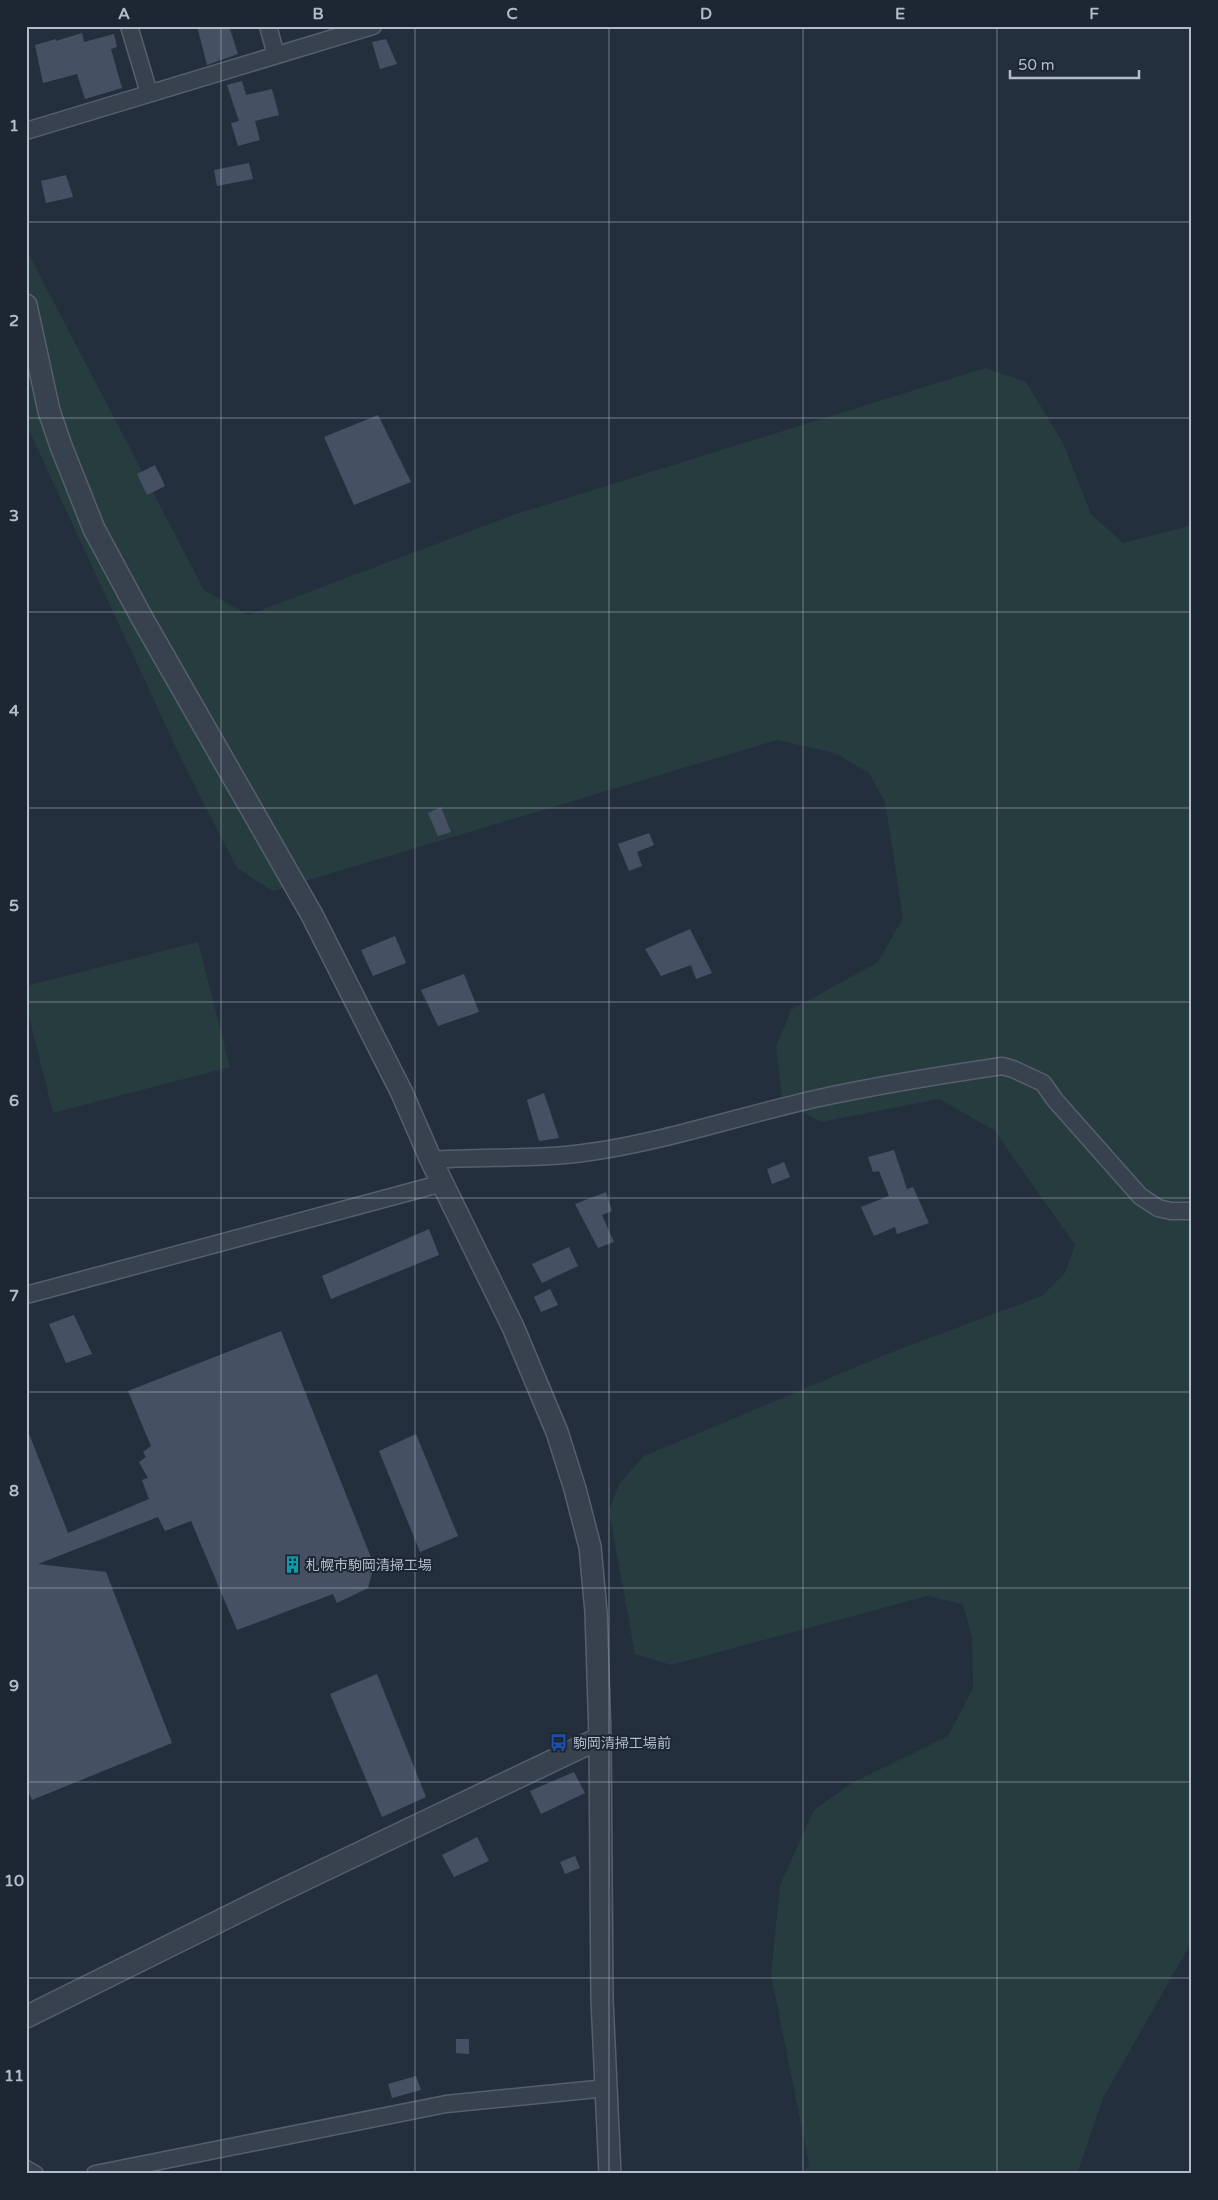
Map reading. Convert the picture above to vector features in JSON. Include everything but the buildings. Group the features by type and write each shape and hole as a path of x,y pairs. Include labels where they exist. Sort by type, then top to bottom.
{"street":[{"path":"129,26 149,93"},
{"path":"268,26 276,55"},
{"path":"26,131 373,26"},
{"path":"26,306 49,411 94,529 142,618 312,915 402,1093 431,1160 513,1327 556,1432 575,1490 590,1556 596,1612 600,1738 602,1999 610,2174"},
{"path":"431,1160 474,1157 555,1157 592,1152 645,1141 819,1098 1002,1066 1043,1083 1055,1100 1140,1196 1158,1208 1171,1211 1192,1211"},
{"path":"26,1295 443,1183"},
{"path":"26,2017 274,1894 600,1738"},
{"path":"96,2174 446,2104 607,2088"},
{"path":"26,2169 35,2174"}],"green space":[{"path":"26,249 204,590 248,615 513,515 985,368 1026,382 1063,443 1091,514 1123,543 1192,525 1192,1941 1103,2098 1077,2174 803,2174 809,2164 771,1975 780,1885 814,1810 852,1783 948,1736 973,1688 972,1638 963,1604 927,1596 671,1665 635,1654 609,1511 619,1484 644,1456 887,1354 1042,1296 1065,1273 1075,1245 994,1130 939,1099 821,1122 782,1100 776,1047 791,1010 878,962 903,918 885,802 869,773 835,753 777,740 272,891 237,868 186,769 26,424"},
{"path":"198,942 230,1067 53,1113 26,1004 26,986"}],"place":[{"name":"札幌市駒岡清掃工場","path":"292,1565"},
{"name":"駒岡清掃工場前","path":"559,1743"}]}
